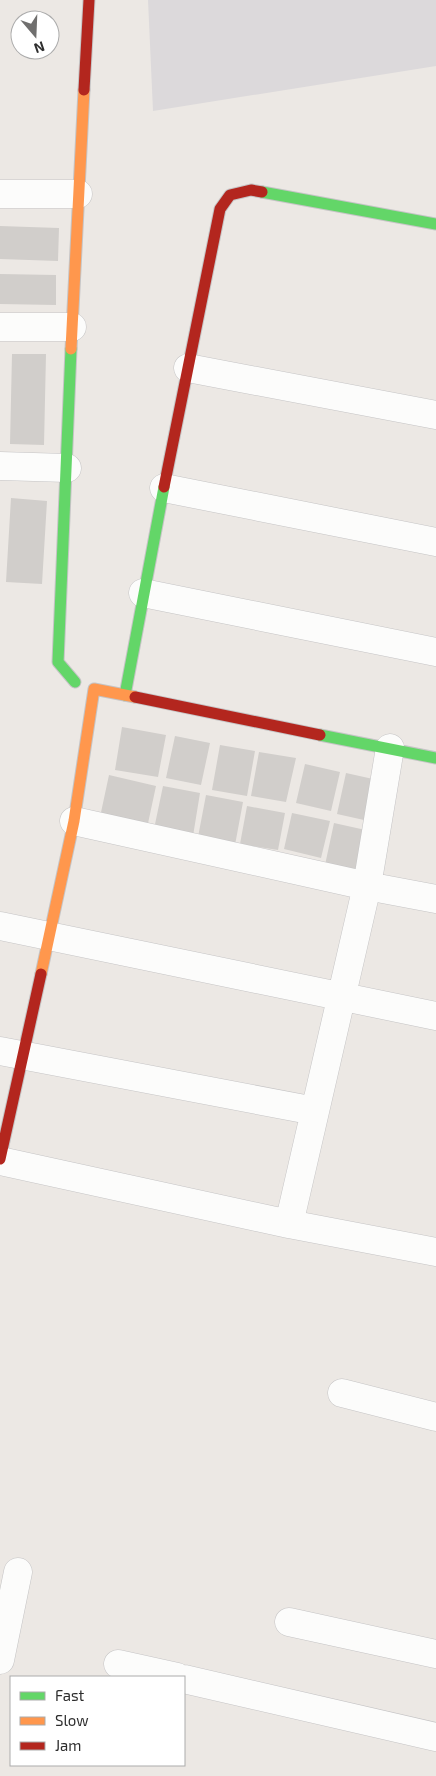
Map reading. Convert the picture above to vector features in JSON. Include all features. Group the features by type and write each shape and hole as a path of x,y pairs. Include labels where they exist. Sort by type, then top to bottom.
{"street":[{"path":"75,682 58,662 78,194 89,0"},
{"path":"125,695 143,593 220,210 230,195 251,190 436,224"},
{"path":"0,194 78,194"},
{"path":"0,327 72,327"},
{"path":"188,368 436,414"},
{"path":"0,466 67,468"},
{"path":"164,488 436,542"},
{"path":"143,593 436,652"},
{"path":"436,758 94,689 74,821 48,936 11,1053 0,1160 289,1224 436,1252"},
{"path":"289,1224 367,886 390,748"},
{"path":"74,821 367,886 436,899"},
{"path":"0,926 436,1016"},
{"path":"11,1053 315,1111"},
{"path":"342,1393 436,1417"},
{"path":"0,1660 18,1572"},
{"path":"289,1622 436,1654"},
{"path":"118,1664 172,1676"},
{"path":"185,1679 436,1736"}],"shaded area":[{"path":"148,0 436,0 436,66 153,111"}],"building":[{"path":"0,226 59,228 58,261 0,259"},
{"path":"0,274 56,275 56,305 0,304"},
{"path":"12,354 46,354 44,445 10,444"},
{"path":"11,498 47,501 42,584 6,582"},
{"path":"122,727 166,735 158,777 115,770"},
{"path":"175,736 210,743 201,785 166,778"},
{"path":"220,745 255,751 247,796 212,790"},
{"path":"259,752 296,758 286,802 251,796"},
{"path":"305,764 340,772 331,811 296,803"},
{"path":"346,773 382,781 373,822 337,814"},
{"path":"109,775 156,786 147,828 100,817"},
{"path":"163,786 200,793 193,836 154,829"},
{"path":"206,795 243,802 235,845 198,837"},
{"path":"247,806 285,813 278,850 240,844"},
{"path":"292,813 330,821 321,858 284,849"},
{"path":"334,823 370,831 362,873 325,865"}],"traffic: fast":[{"path":"262,192 436,224"},
{"path":"71,349 58,662 75,682"},
{"path":"125,695 164,487"},
{"path":"320,735 436,758"}],"traffic: slow":[{"path":"71,349 84,90"},
{"path":"41,974 74,821 94,689 135,697"}],"traffic: jam":[{"path":"84,90 89,0"},
{"path":"164,487 220,209 230,195 251,190 262,192"},
{"path":"135,697 320,735"},
{"path":"0,1159 41,974"}]}
